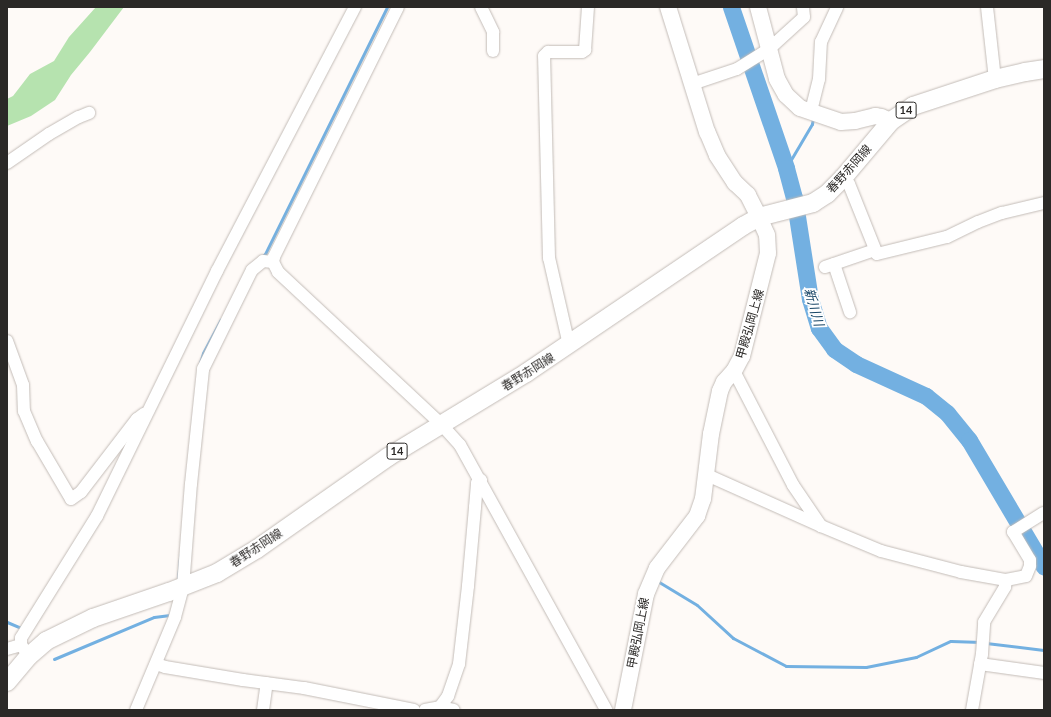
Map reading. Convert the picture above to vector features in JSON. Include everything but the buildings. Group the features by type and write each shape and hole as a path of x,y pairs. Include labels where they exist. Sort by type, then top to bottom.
{"main road":[{"name":"甲殿弘岡上線","path":"623,710 646,594 657,568 697,516 703,499 708,475 711,434 720,391 724,382 734,371 742,356 768,253 767,235 748,195 735,183 717,155 707,132 668,7"},
{"path":"758,7 762,53 786,95 800,108 842,122 855,121 875,116 891,121"},
{"name":"春野赤岡線","path":"7,682 25,651 93,618 217,573 257,549 388,457 526,374 743,226 759,217 794,209 813,202 827,194 843,178 891,121 913,106 995,79 1044,69"}],"street":[{"path":"7,649 25,651 21,638 97,516 217,272 355,7"},
{"path":"398,7 274,257 273,262 278,272 441,424 460,445 481,480 606,710"},
{"path":"481,7 493,32 493,51"},
{"path":"569,345 549,258 544,56 548,52 582,52 585,50 588,7"},
{"path":"692,84 745,65 762,53 804,17 803,7"},
{"path":"815,112 821,42 836,7"},
{"path":"987,7 995,79"},
{"path":"7,163 49,134 79,116 89,113"},
{"path":"843,178 850,184 877,254 947,237 978,222 1002,213 1044,203"},
{"path":"850,312 829,266 875,250"},
{"path":"136,710 175,617 183,586 191,484 203,368 252,270 263,262 273,262"},
{"path":"7,341 22,385 24,411 37,441 71,500 81,492 137,419 149,411"},
{"path":"734,371 794,485 821,526"},
{"path":"708,475 821,526 881,551 961,572 1006,580 1026,576 1030,566 1030,560 1013,532 1044,513"},
{"path":"440,707 448,696 459,664 476,491 478,483 481,480"},
{"path":"972,710 981,659 984,622 1005,587 1006,580"},
{"path":"981,659 1044,673"},
{"path":"156,664 165,667 304,688 373,707 414,710"},
{"path":"263,710 267,683"},
{"path":"425,710 440,707 454,710"}],"green space":[{"path":"96,7 124,7 71,75 55,100 31,116 7,126 7,99 13,96 30,74 54,61 69,37"}],"waterway":[{"path":"262,257 265,254 387,7"},
{"name":"新川川","path":"731,7 786,168 794,197 810,299 819,328 834,349 856,364 926,396 947,413 969,440 1044,567"},
{"path":"786,168 812,124 813,118"},
{"path":"200,363 203,353 221,319"},
{"path":"178,580 180,555"},
{"path":"659,582 697,605 733,638 786,666 866,667 916,657 951,641 981,642"},
{"path":"54,659 154,617 170,615"},
{"path":"7,622 21,628"},
{"path":"986,643 1044,650"}]}
